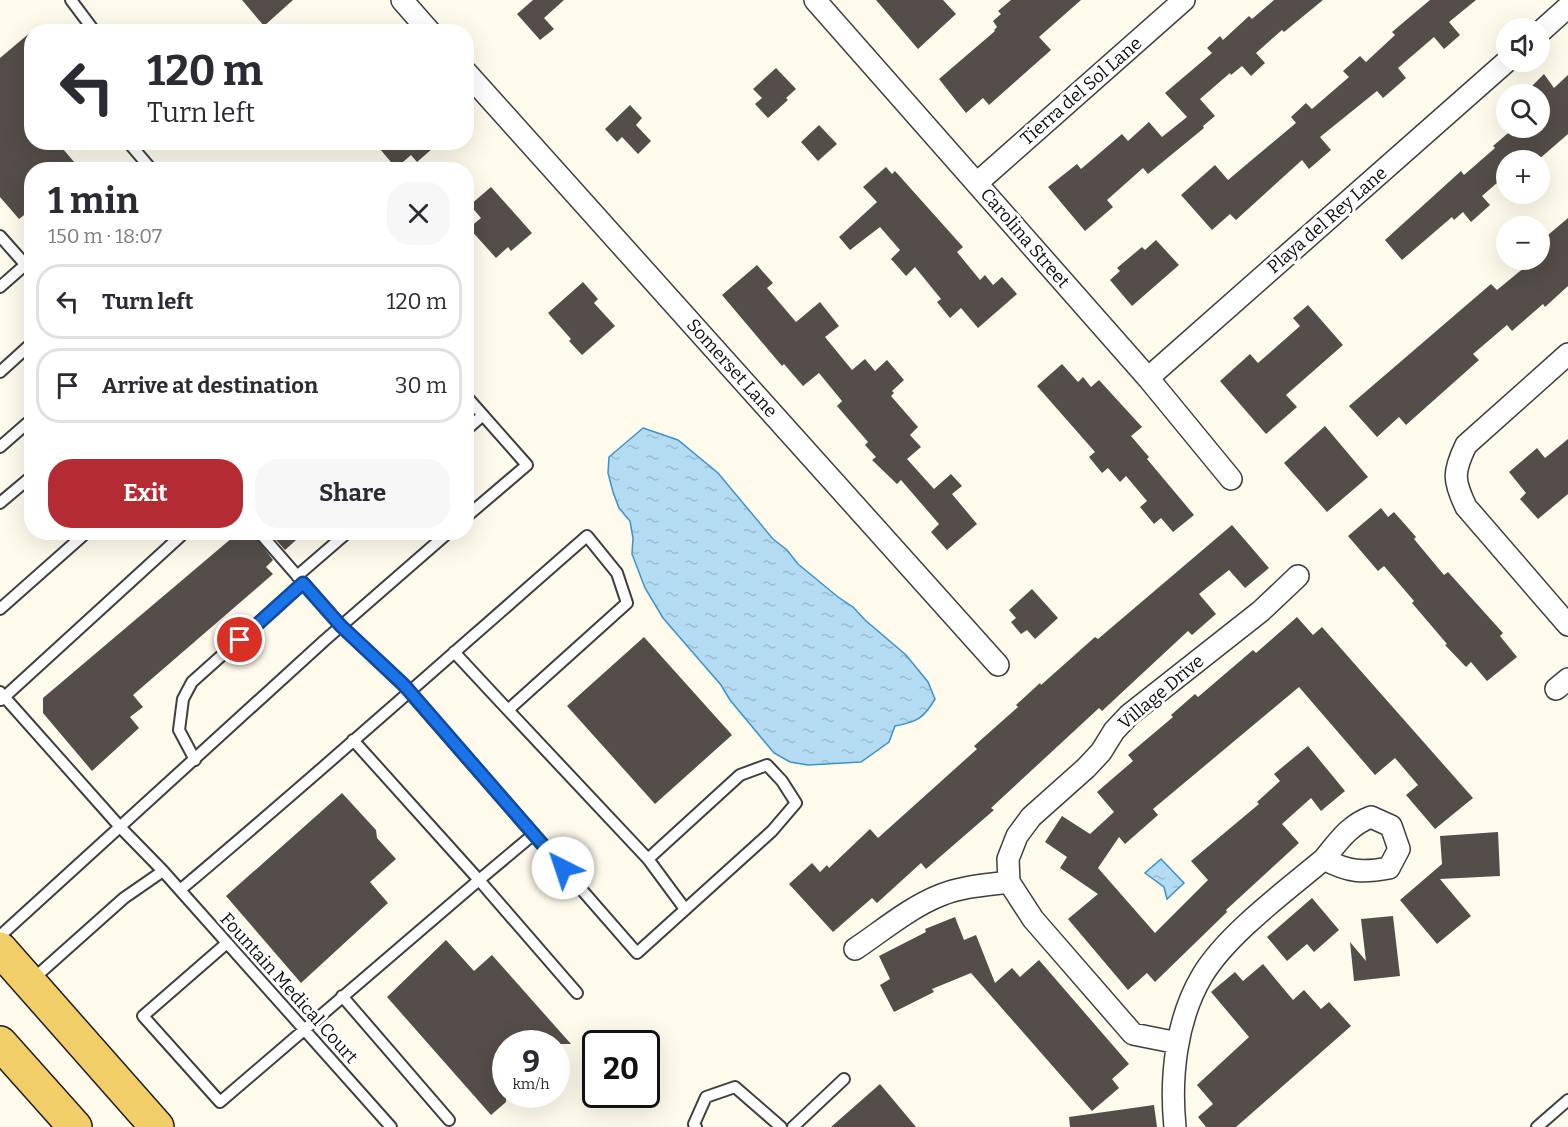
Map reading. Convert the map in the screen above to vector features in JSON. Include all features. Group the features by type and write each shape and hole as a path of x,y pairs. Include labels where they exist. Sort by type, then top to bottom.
{"main road":[{"path":"11,970 157,1127"},
{"path":"0,1043 75,1127"}],"street":[{"path":"402,0 423,24"},
{"name":"Carolina Street","path":"815,0 1148,378 1231,479"},
{"name":"Tierra del Sol Lane","path":"977,183 1184,0"},
{"path":"1550,23 1568,7"},
{"name":"Playa del Rey Lane","path":"1148,378 1496,71"},
{"name":"Somerset Lane","path":"474,81 998,665"},
{"path":"1568,354 1466,445 1457,465 1456,487 1466,507 1568,625"},
{"name":"Village Drive","path":"1010,882 1008,859 1017,836 1031,817 1086,768 1129,715 1261,611 1298,576"},
{"path":"1175,1127 1173,1102 1178,1043 1191,997 1202,975 1216,956 1249,923 1324,859"},
{"path":"855,949 940,895 962,888 1010,882 1033,919 1133,1034 1178,1043"}],"lane":[{"path":"71,0 90,24"},
{"path":"135,150 145,162"},
{"path":"0,236 24,263"},
{"path":"0,287 24,271"},
{"path":"0,372 24,350"},
{"path":"474,405 526,465 474,510"},
{"path":"474,423 483,415"},
{"path":"0,447 24,426"},
{"path":"0,503 24,483"},
{"path":"180,890 587,536 617,573 627,603 508,710"},
{"path":"0,609 78,540"},
{"path":"1,697 176,540"},
{"path":"266,540 341,626 409,691 637,953 772,831 795,803 782,781 767,765 740,774 648,859"},
{"path":"195,760 179,730 183,699 192,682 340,540"},
{"path":"0,936 341,626 440,540"},
{"path":"454,652 648,859 685,909"},
{"name":"Fountain Medical Court","path":"1,697 163,871 390,1127"},
{"path":"353,740 577,993"},
{"path":"227,943 143,1016 220,1102 534,834"},
{"path":"11,970 163,871"},
{"path":"342,996 448,1120"},
{"path":"793,1127 844,1079"},
{"path":"696,1127 694,1124 706,1096 735,1087 781,1127"},
{"path":"1537,1127 1568,1100"}],"water":[{"path":"643,428 678,440 718,473 773,539 787,550 798,564 853,607 906,655 928,682 935,699 923,715 909,723 895,726 889,742 861,762 808,765 790,762 774,753 730,700 721,685 663,618 645,588 632,554 633,538 630,521 619,508 608,473 609,457"},
{"path":"1161,859 1184,883 1167,899 1164,887 1145,873"}],"building":[{"path":"242,0 293,0 266,24 262,24"},
{"path":"533,0 564,0 544,18 554,29 540,40 517,14"},
{"path":"876,0 943,0 956,14 918,49"},
{"path":"1011,0 1081,0 1039,37 1051,50 989,105 983,98 966,113 939,79 995,31 997,27 993,21 1001,14 998,11"},
{"path":"1274,0 1323,0 1284,32 1282,30 1256,53 1265,63 1251,76 1242,66 1231,75 1230,73 1200,99 1215,116 1203,126 1204,128 1148,174 1143,168 1107,200 1113,207 1085,231 1048,187 1077,164 1081,169 1122,134 1128,141 1149,122 1162,137 1187,117 1165,93 1212,53 1207,48 1220,36 1223,40 1249,16 1252,19"},
{"path":"1430,0 1476,0 1449,22 1460,35 1444,49 1434,37 1398,68 1406,78 1383,98 1377,91 1320,137 1331,150 1309,169 1302,160 1236,220 1230,214 1212,230 1181,195 1215,165 1228,180 1296,123 1291,117 1306,103 1312,109 1349,77 1343,71 1360,56 1366,62 1395,35 1392,32"},
{"path":"24,38 24,150 64,150 74,162 24,162 24,215 19,219 0,197 0,58"},
{"path":"776,68 796,89 786,98 788,100 768,118 755,104 762,98 753,89"},
{"path":"1544,74 1554,88 1568,75 1568,134 1550,150 1496,150 1496,184 1482,196 1490,205 1471,222 1463,212 1454,220 1452,217 1402,260 1385,240 1461,171 1464,175 1495,148 1493,146 1502,138 1550,138 1550,84 1534,84"},
{"path":"630,105 642,118 636,125 651,141 638,154 622,137 617,142 605,129"},
{"path":"819,125 837,144 818,161 801,142"},
{"path":"381,150 431,150 417,162 411,155 403,162 391,162"},
{"path":"886,167 892,174 895,171 963,247 957,252 980,280 985,275 993,285 1002,277 1017,294 978,328 961,308 950,318 937,302 941,299 915,267 906,276 891,259 900,250 880,227 850,250 839,237 877,202 863,187"},
{"path":"491,187 532,233 511,251 508,247 496,258 474,234 474,224 481,218 474,210 474,202"},
{"path":"1568,218 1568,286 1545,307 1543,304 1512,331 1507,325 1473,354 1479,360 1406,425 1399,417 1377,437 1349,406 1491,284 1497,290 1521,270 1550,270 1550,233"},
{"path":"1156,240 1179,265 1132,306 1110,280 1120,271 1117,268 1142,247 1145,250"},
{"path":"757,265 773,283 767,288 796,322 820,302 839,326 825,337 852,370 865,359 875,371 887,360 904,380 892,391 894,393 891,396 918,427 910,435 921,447 907,459 934,489 951,474 962,486 952,494 977,524 947,550 931,532 939,524 901,480 897,484 872,460 876,457 865,445 868,442 837,406 842,401 819,373 803,386 784,364 782,366 722,295"},
{"path":"583,282 598,299 594,303 615,326 582,355 548,313"},
{"path":"1308,305 1343,345 1286,395 1297,407 1266,434 1220,381 1250,354 1258,363 1300,326 1293,318"},
{"path":"1062,364 1078,382 1083,377 1091,387 1099,380 1142,427 1131,436 1149,457 1147,459 1194,515 1173,532 1161,518 1154,524 1140,507 1147,501 1126,476 1120,482 1108,468 1102,473 1089,457 1095,452 1037,386"},
{"path":"1325,426 1368,477 1327,512 1284,463"},
{"path":"1568,439 1568,494 1538,519 1520,499 1526,493 1509,472 1537,448 1545,458"},
{"path":"1381,508 1388,517 1394,512 1444,575 1448,572 1503,633 1500,636 1517,657 1487,681 1471,662 1466,667 1445,645 1447,644 1412,603 1414,601 1384,566 1378,571 1348,536"},
{"path":"1232,525 1269,568 1245,588 1229,570 1199,594 1216,614 1192,635 1188,631 1102,711 1099,708 991,808 994,810 926,869 921,863 877,903 872,898 833,932 789,884 812,863 820,872 827,865 829,868 870,829 878,838 977,749 974,746 1018,707 1016,705 1040,683 1041,685 1095,637 1098,639"},
{"path":"230,540 258,540 273,560 266,567 273,574 133,695 143,707 130,717 139,728 92,771 43,713 43,698"},
{"path":"276,540 296,540 285,550"},
{"path":"1032,589 1058,618 1035,639 1027,630 1021,634 1011,622 1016,618 1009,610"},
{"path":"1297,617 1313,635 1322,627 1473,798 1435,829 1406,795 1418,785 1395,758 1375,775 1299,687 1153,809 1158,815 1125,844 1119,837 1098,868 1155,933 1208,880 1191,861 1259,804 1257,802 1280,781 1274,774 1308,746 1345,791 1321,811 1311,798 1282,824 1299,843 1226,910 1227,912 1155,982 1147,973 1128,990 1068,919 1098,894 1060,868 1067,857 1045,842 1062,816 1090,834 1114,812 1097,792 1133,761 1128,755 1173,717 1171,715 1195,694 1198,697 1253,650 1256,653"},
{"path":"644,637 732,735 655,804 567,706"},
{"path":"342,793 376,830 377,838 396,859 370,882 388,903 301,983 226,896"},
{"path":"1498,832 1500,876 1440,879 1471,916 1437,944 1400,900 1442,864 1440,836"},
{"path":"1312,898 1339,930 1314,952 1307,944 1287,961 1267,937"},
{"path":"1393,916 1400,976 1354,981 1350,942 1366,961 1361,919"},
{"path":"955,917 964,940 976,935 995,983 1012,968 1020,977 1039,960 1129,1064 1112,1079 1119,1088 1092,1111 971,973 932,989 934,992 894,1012 880,985 890,979 879,956 926,932 925,929"},
{"path":"446,940 474,971 492,955 559,1030 492,1030 492,1108 499,1108 491,1115 387,997"},
{"path":"1263,964 1293,1000 1304,990 1321,1009 1329,1002 1351,1026 1236,1127 1206,1127 1198,1117 1213,1104 1197,1085 1249,1037 1211,992 1235,972 1243,981"},
{"path":"880,1084 916,1127 831,1127"},
{"path":"1154,1105 1157,1127 1070,1127 1069,1117"}],"route":[{"path":"240,640 303,583 341,626 404,685 563,868"}]}
